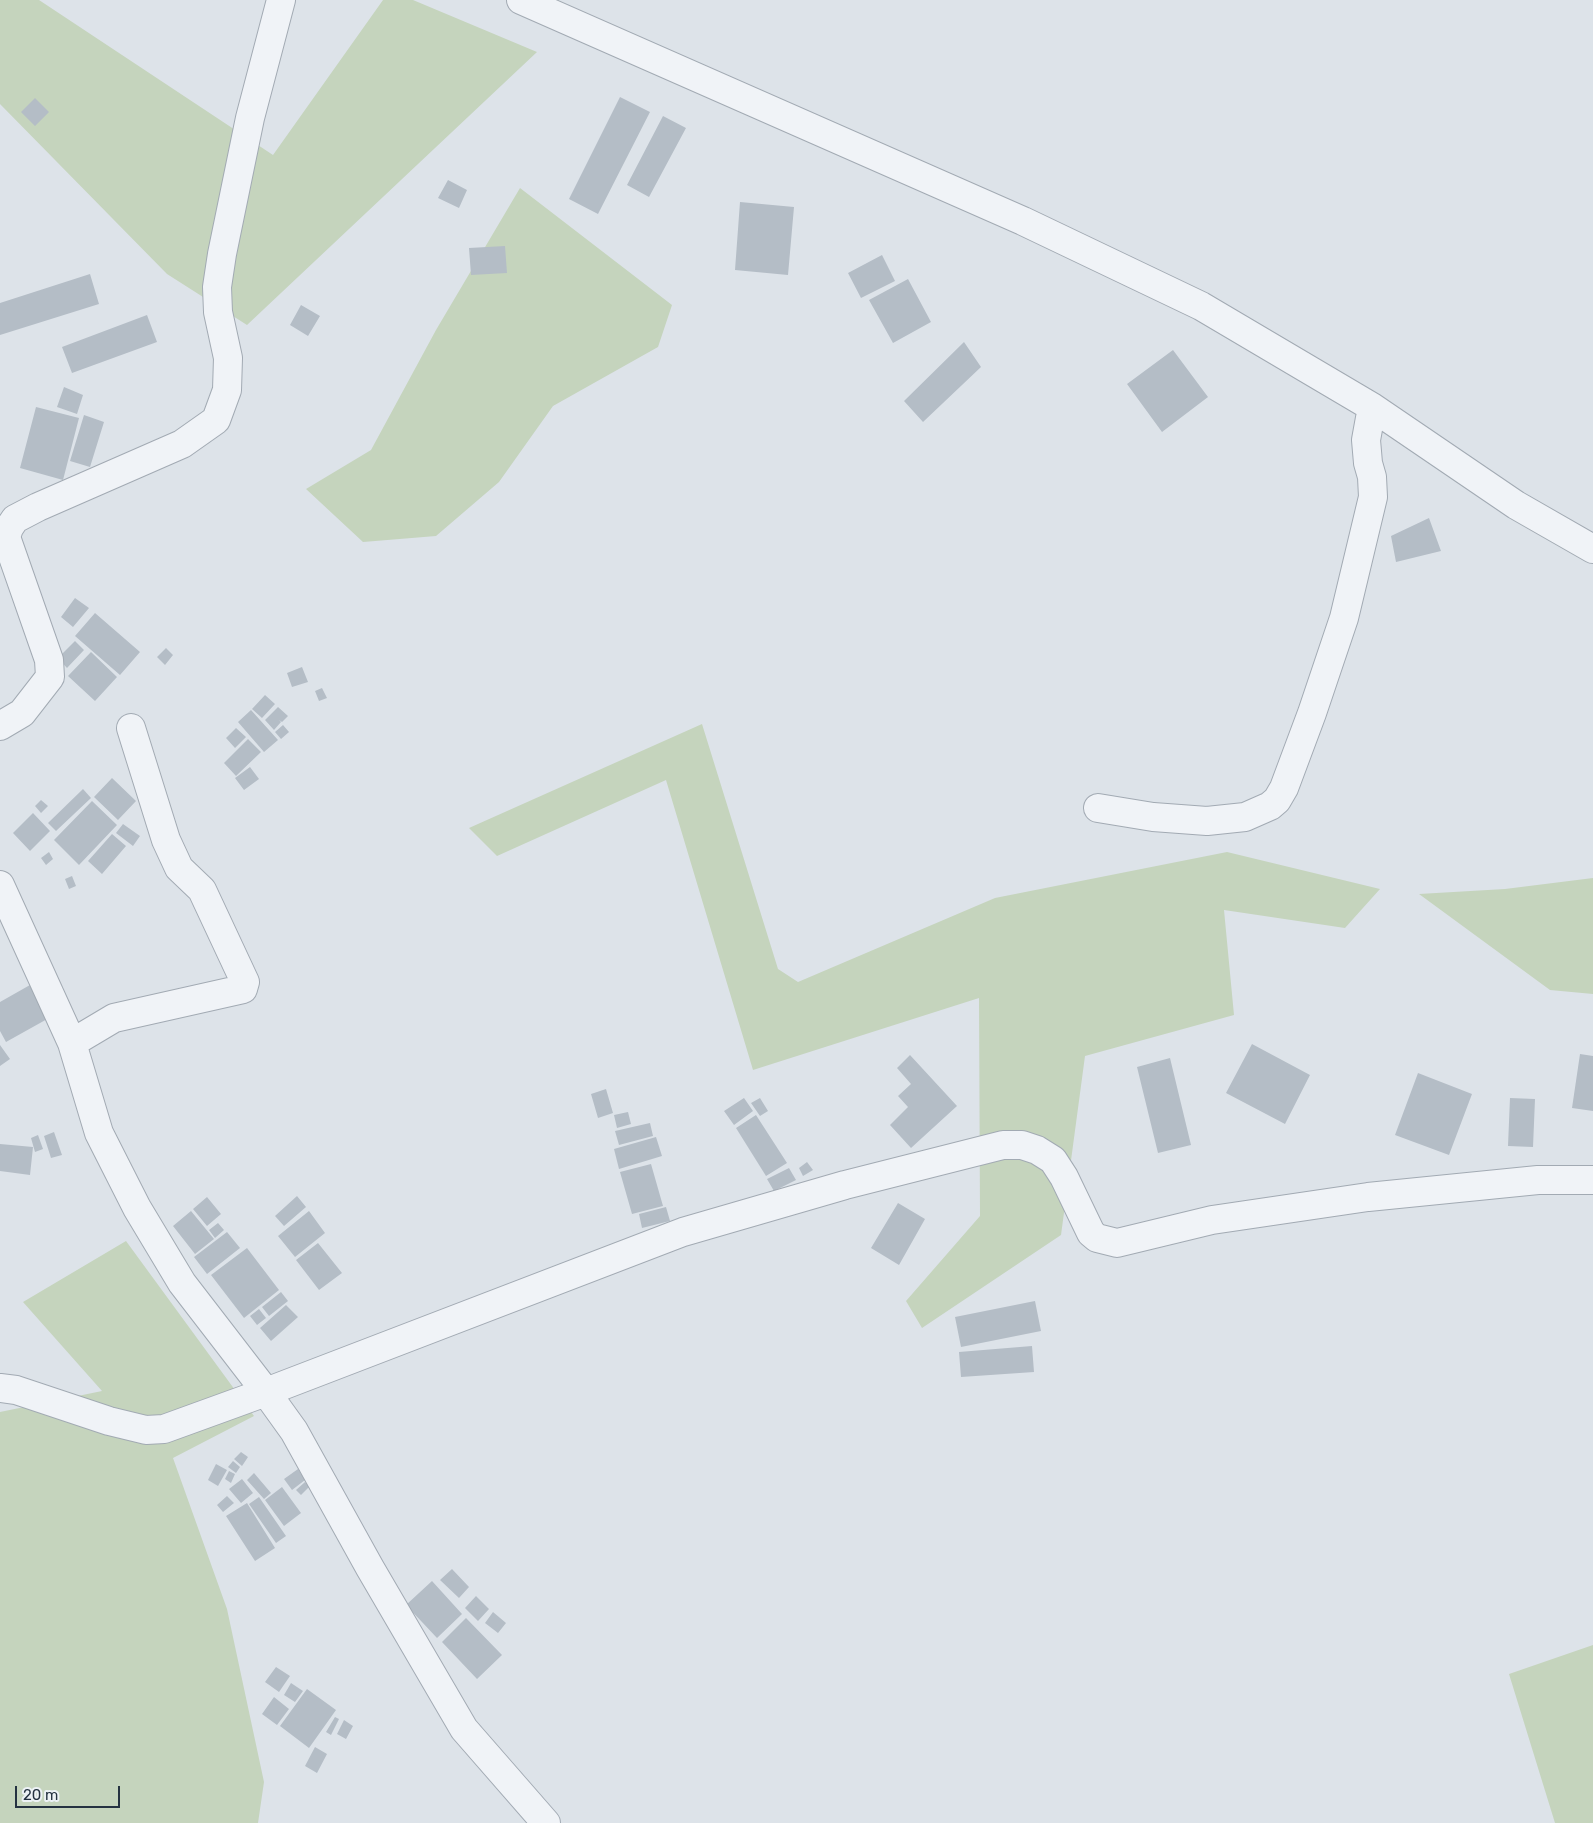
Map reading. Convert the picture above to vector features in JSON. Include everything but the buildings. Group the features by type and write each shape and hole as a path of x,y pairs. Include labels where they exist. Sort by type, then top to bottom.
{"street":[{"path":"0,726 22,713 50,677 49,660 3,533 15,519 182,444 216,420 227,390 228,358 218,312 217,288 222,254 250,118 281,0"},
{"path":"521,0 1014,217 1183,297 1372,407 1516,505 1593,549"},
{"path":"1098,808 1153,818 1207,822 1245,817 1270,806 1276,800 1288,780 1344,618 1373,497 1366,440 1372,407"},
{"path":"72,1043 114,1018 243,989 245,982 202,890 179,868 166,840 131,728"},
{"path":"0,885 72,1043 99,1133 137,1208 182,1283 294,1431 370,1568 464,1729 546,1823"},
{"path":"0,1388 16,1390 109,1421 146,1430 164,1429 266,1392 682,1232 845,1186 1003,1145 1022,1145 1037,1150 1053,1160 1064,1177 1091,1233 1097,1238 1117,1243 1212,1220 1368,1197 1538,1180 1593,1180"}],"green space":[{"path":"0,0 39,0 273,155 383,0 413,0 537,52 247,325 167,274 0,104"},
{"path":"520,188 672,305 658,347 553,406 499,482 436,536 363,542 306,489 371,450 436,330"},
{"path":"702,724 778,969 798,982 995,898 1227,852 1380,889 1345,928 1224,910 1234,1015 1085,1056 1061,1235 922,1328 906,1301 980,1216 979,998 753,1070 666,780 497,856 469,828"},
{"path":"1593,878 1593,994 1550,990 1419,894 1505,889"},
{"path":"126,1241 254,1416 173,1458 227,1609 264,1782 258,1823 0,1823 0,1412 102,1391 23,1302"},
{"path":"1593,1645 1593,1823 1555,1823 1509,1674"}]}
